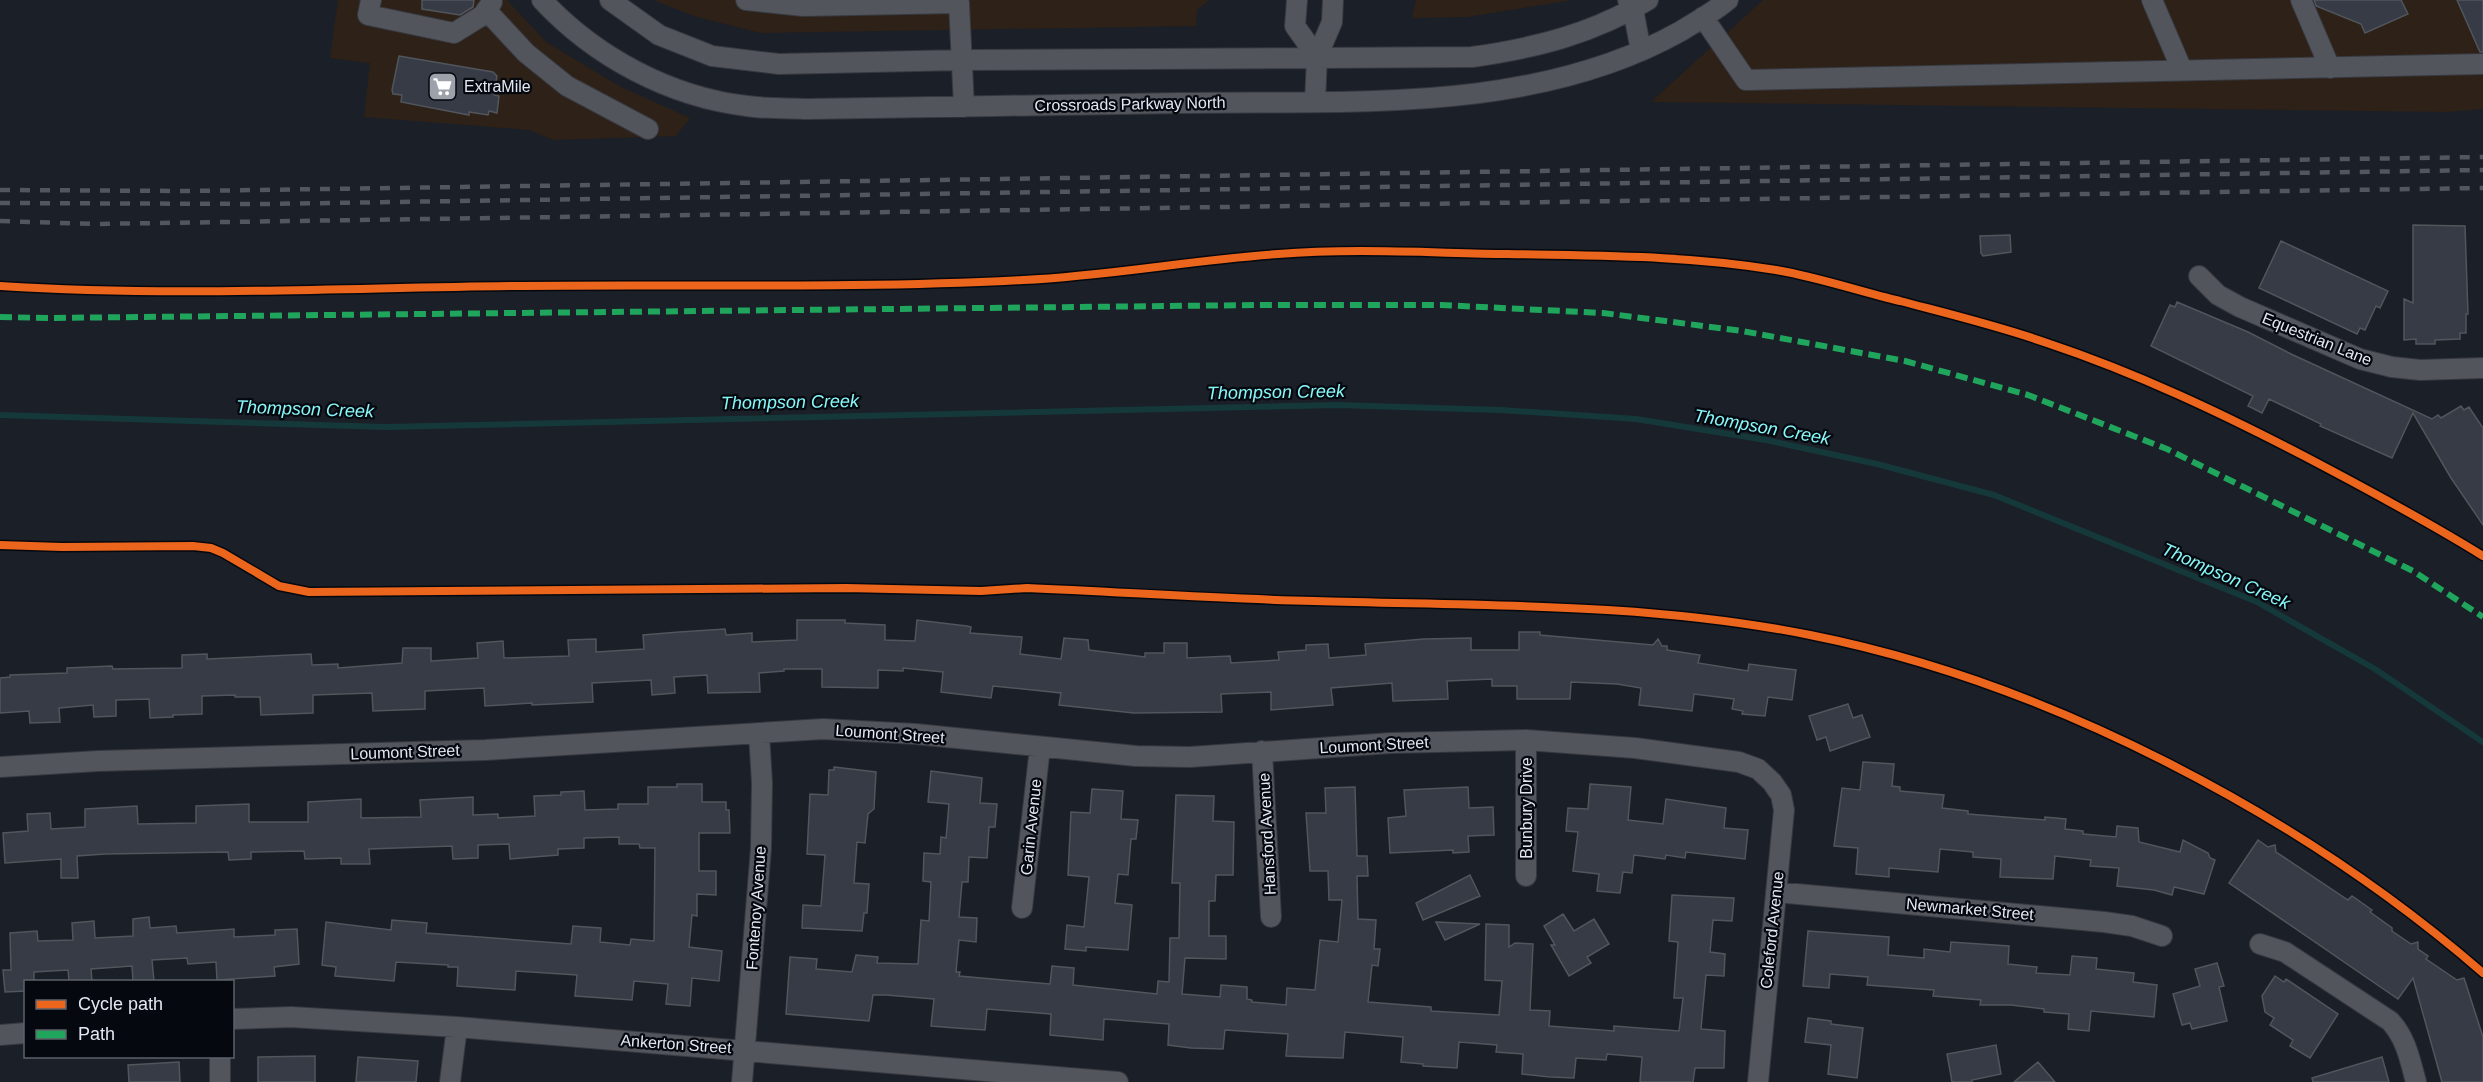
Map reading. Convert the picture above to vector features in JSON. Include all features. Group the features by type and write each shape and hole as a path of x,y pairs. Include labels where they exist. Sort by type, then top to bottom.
{"street":[{"path":"371,0 368,15 454,33 483,15 490,5 526,53 567,86 648,129"},
{"name":"Crossroads Parkway North","path":"542,0 563,22 609,55 653,81 703,97 748,106 808,109 1315,102 1430,98 1523,87 1569,77 1641,51 1703,17 1728,0"},
{"path":"610,0 659,34 712,56 779,64 963,60 1472,57 1517,50 1593,29 1637,3 1641,51"},
{"path":"746,0 804,6 958,2 964,107"},
{"path":"1297,0 1295,26 1317,57"},
{"path":"1315,102 1317,57 1332,22 1333,0"},
{"path":"2152,0 2182,70"},
{"path":"2301,0 2330,68"},
{"path":"1703,17 1746,80 2483,64"},
{"name":"Equestrian Lane","path":"2199,276 2218,295 2240,307 2360,359 2392,367 2420,370 2483,368"},
{"name":"Loumont Street","path":"0,767 109,761 496,749 823,729 879,731 1136,756 1190,757 1391,743 1526,740 1635,748 1739,762 1758,769 1772,782"},
{"name":"Fontenoy Avenue","path":"742,1082 761,848 762,783 759,733"},
{"name":"Bunbury Drive","path":"1526,740 1526,876"},
{"name":"Garin Avenue","path":"1022,908 1040,747"},
{"name":"Hansford Avenue","path":"1262,751 1271,917"},
{"name":"Coleford Avenue","path":"1758,1082 1784,810 1781,795 1772,782"},
{"name":"Newmarket Street","path":"1776,892 2104,922 2132,926 2162,936"},
{"path":"2260,944 2285,952 2390,1021 2399,1030 2416,1082"},
{"name":"Ankerton Street","path":"234,1019 291,1017 457,1027 745,1049 962,1075 1118,1082"},
{"path":"450,1082 457,1027"},
{"path":"0,1035 24,1033"},
{"path":"220,1058 220,1082"}],"shaded area":[{"path":"338,0 507,0 546,42 621,87 690,118 676,136 554,140 529,130 364,117 370,63 330,58"},
{"path":"653,0 1209,0 1197,10 1196,26 760,33 694,16"},
{"path":"1416,0 1573,0 1467,17 1412,18"},
{"path":"1763,0 2483,0 2483,109 2447,112 1651,102"}],"building":[{"path":"422,0 474,0 473,7 460,15 422,9"},
{"path":"2314,0 2401,0 2408,14 2365,33 2361,24 2316,6"},
{"path":"2457,0 2483,0 2483,52 2480,52"},
{"name":"ExtraMile","path":"399,56 493,72 497,76 494,95 499,96 497,113 489,111 488,115 469,112 469,115 401,102 402,95 393,94 392,90"},
{"path":"2413,225 2465,226 2468,314 2466,314 2466,333 2460,333 2460,339 2435,340 2435,344 2416,344 2416,339 2404,340 2404,299 2413,303"},
{"path":"2010,235 2011,252 1983,256 1980,236"},
{"path":"2281,241 2388,291 2380,308 2376,306 2365,330 2360,328 2357,334 2259,288"},
{"path":"2177,302 2248,332 2432,419 2438,415 2441,418 2461,406 2464,410 2469,407 2483,428 2483,525 2451,478 2413,413 2392,458 2320,426 2321,424 2269,399 2262,413 2248,406 2253,396 2151,346 2170,305 2175,307"},
{"path":"797,620 845,620 845,623 885,625 885,640 915,641 917,620 967,626 971,627 970,633 1022,637 1020,654 1061,659 1064,638 1088,640 1089,650 1145,657 1145,653 1164,653 1164,643 1187,643 1187,658 1230,656 1231,663 1279,660 1278,652 1306,650 1306,645 1328,644 1329,658 1366,655 1365,644 1424,639 1471,638 1471,650 1519,650 1519,632 1540,632 1540,635 1653,645 1658,639 1662,646 1667,646 1667,650 1700,655 1698,663 1748,671 1749,664 1796,670 1792,700 1768,697 1765,716 1742,714 1743,711 1732,709 1734,699 1694,694 1692,711 1639,705 1641,688 1617,684 1571,682 1570,699 1517,699 1517,686 1492,686 1492,679 1447,681 1448,699 1393,701 1392,683 1331,688 1333,705 1271,710 1271,692 1221,694 1222,712 1134,713 1059,705 1061,693 993,686 991,698 941,692 943,672 903,668 903,671 878,670 878,688 822,687 822,669 784,669 784,671 759,673 760,692 708,693 707,675 674,677 675,693 652,695 651,680 592,683 593,702 485,706 484,688 425,691 425,709 373,711 372,693 313,695 313,713 261,715 260,697 235,697 235,695 202,696 202,714 173,715 173,717 150,718 149,699 116,700 116,716 94,717 93,705 59,708 60,722 30,723 29,711 0,713 0,678 10,677 10,675 67,673 67,668 112,666 113,669 182,668 182,655 207,654 207,659 311,654 312,665 338,664 338,668 402,663 403,648 431,648 431,661 478,658 477,643 503,641 504,658 569,656 568,640 596,639 596,652 644,649 643,635 679,632 725,629 726,635 752,633 752,642 797,640"},
{"path":"1848,704 1853,718 1862,715 1870,737 1830,751 1826,737 1817,740 1809,716"},
{"path":"1863,762 1894,764 1892,786 1900,787 1900,791 1944,795 1942,808 1968,811 1968,814 2045,820 2045,817 2066,819 2065,829 2083,831 2083,834 2116,837 2117,826 2138,828 2139,842 2180,852 2183,840 2208,853 2210,858 2215,860 2204,894 2174,887 2172,895 2154,890 2117,886 2119,868 2090,866 2091,860 2055,856 2053,879 2000,877 2001,859 1973,857 1973,852 1940,849 1938,872 1889,868 1889,877 1856,874 1858,848 1834,846 1842,788 1860,790"},
{"path":"834,767 876,772 874,809 868,814 865,843 857,842 854,883 869,884 867,913 864,913 862,931 802,928 803,905 821,906 825,855 807,854 810,794 828,795 829,770 834,770"},
{"path":"931,771 982,778 980,803 997,804 995,827 989,827 987,858 969,857 968,882 962,882 959,917 977,918 976,942 959,940 956,972 960,972 959,976 1050,984 1052,966 1074,968 1073,985 1157,994 1158,981 1169,982 1170,938 1179,938 1180,883 1172,883 1176,795 1214,796 1213,821 1234,822 1233,875 1216,875 1215,901 1209,901 1209,936 1226,936 1226,959 1185,958 1182,994 1220,997 1221,985 1247,987 1247,999 1252,1002 1286,1005 1287,988 1315,990 1320,940 1338,942 1342,900 1329,900 1328,871 1310,871 1306,813 1326,813 1325,788 1355,787 1357,856 1367,856 1368,876 1357,876 1358,919 1376,920 1374,949 1380,949 1378,966 1372,965 1368,1002 1431,1007 1431,1011 1499,1015 1502,981 1485,980 1486,924 1509,925 1509,947 1515,943 1533,944 1530,1010 1550,1011 1549,1026 1614,1031 1614,1026 1679,1031 1683,998 1674,998 1678,942 1669,941 1672,895 1734,898 1732,921 1713,920 1710,952 1725,954 1724,976 1706,975 1701,1029 1725,1031 1724,1068 1695,1068 1693,1082 1640,1082 1642,1057 1607,1054 1606,1060 1576,1058 1574,1078 1550,1077 1522,1074 1523,1054 1496,1052 1497,1045 1459,1042 1457,1068 1423,1066 1423,1064 1401,1062 1403,1037 1345,1032 1343,1058 1286,1056 1288,1034 1225,1030 1223,1049 1191,1048 1168,1045 1169,1024 1104,1019 1103,1040 1050,1035 1051,1014 987,1009 985,1030 931,1026 934,999 886,995 873,995 869,1021 786,1014 790,957 817,959 816,969 852,972 856,955 878,957 877,963 918,964 921,920 929,921 931,882 923,881 924,853 940,854 941,837 946,838 949,804 928,802"},
{"path":"677,784 702,784 702,802 726,802 726,810 729,810 730,833 699,833 699,871 716,871 716,895 697,894 697,916 692,915 689,947 722,951 719,981 692,978 690,1006 666,1004 668,984 634,981 632,1000 575,996 577,975 516,971 515,990 457,986 458,967 448,967 448,965 396,962 394,981 335,976 336,967 322,965 326,922 391,930 392,920 427,923 426,933 571,944 573,926 601,928 600,942 630,945 631,939 654,941 655,848 640,848 639,844 619,844 619,837 584,838 584,848 558,849 558,855 510,859 509,844 478,845 478,858 453,859 452,846 369,849 370,864 341,864 341,858 305,859 304,851 251,852 251,859 229,860 228,852 77,856 78,878 61,878 61,859 5,863 3,833 28,831 27,814 50,813 51,829 85,827 85,809 137,806 138,824 196,823 196,806 249,804 249,822 308,822 308,802 361,799 361,818 421,817 420,800 473,797 473,815 498,814 498,818 535,816 534,796 584,791 585,810 618,809 618,804 648,804 648,787 677,787"},
{"path":"1590,784 1631,787 1628,820 1663,824 1666,799 1726,808 1724,828 1748,830 1745,859 1686,852 1685,858 1666,855 1665,859 1634,855 1632,873 1623,872 1620,893 1597,891 1599,874 1573,871 1578,832 1566,831 1568,808 1588,809"},
{"path":"1468,787 1469,808 1493,807 1494,835 1468,836 1469,852 1453,853 1453,850 1390,853 1388,818 1406,816 1404,790"},
{"path":"1092,789 1123,791 1121,819 1138,820 1136,839 1131,839 1128,875 1118,874 1115,903 1132,905 1128,950 1086,947 1086,951 1065,949 1067,925 1084,927 1089,877 1068,875 1071,812 1090,813"},
{"path":"2258,840 2268,847 2275,845 2276,852 2348,900 2352,896 2372,910 2370,912 2392,928 2392,931 2411,944 2418,942 2418,949 2428,956 2426,959 2457,980 2464,978 2483,1037 2483,1082 2442,1082 2413,978 2398,999 2229,883"},
{"path":"1470,875 1480,896 1423,920 1416,903"},
{"path":"1563,914 1574,931 1594,919 1609,944 1587,957 1591,963 1569,976 1551,945 1555,945 1544,926"},
{"path":"149,917 150,928 176,926 177,933 234,929 234,937 275,935 275,930 297,929 299,964 274,967 275,976 217,980 216,962 188,964 187,958 152,960 154,980 133,980 132,966 91,969 92,980 69,980 68,970 34,972 34,980 24,980 24,991 5,992 3,970 11,970 10,933 37,931 38,941 73,940 72,923 94,921 95,938 133,936 133,919"},
{"path":"1436,922 1480,924 1445,940"},
{"path":"1808,931 1889,937 1888,955 1924,958 1924,949 1950,952 1951,942 2009,946 2008,964 2037,967 2036,973 2070,975 2072,956 2097,958 2096,969 2134,973 2133,982 2157,985 2154,1017 2091,1011 2089,1031 2068,1029 2069,1014 2044,1012 2044,1009 2011,1005 1980,1005 1981,1000 1933,996 1934,990 1867,985 1868,977 1830,974 1829,988 1803,986"},
{"path":"2217,963 2224,986 2219,987 2227,1021 2192,1029 2190,1023 2182,1025 2173,994 2200,986 2195,969"},
{"path":"2275,976 2284,982 2286,979 2338,1014 2310,1058 2290,1046 2293,1040 2270,1025 2274,1018 2265,1012 2262,996"},
{"path":"1808,1018 1863,1028 1857,1078 1828,1074 1831,1045 1805,1042"},
{"path":"1996,1045 2001,1074 1972,1080 1972,1082 1952,1082 1947,1054"},
{"path":"315,1056 315,1082 258,1082 258,1057"},
{"path":"358,1057 418,1061 416,1082 356,1082"},
{"path":"2382,1057 2389,1082 2313,1082 2312,1078"},
{"path":"179,1062 180,1082 129,1082 128,1065"},
{"path":"2038,1062 2055,1082 2014,1082"}],"waterway":[{"name":"Thompson Creek","path":"0,415 386,427 1337,405 1500,410 1636,419 1766,440 1877,464 1994,495 2257,602 2375,669 2483,742"}],"railway":[{"path":"0,190 190,191 2483,157"},
{"path":"0,203 265,204 2483,170"},
{"path":"0,221 95,224 2483,188"}],"marked path":[{"path":"0,317 1263,305 1441,305 1603,313 1742,331 1905,361 2028,395 2167,449 2413,571 2483,617"}],"cycle path":[{"path":"0,286 128,291 256,291 512,286 959,283 1055,278 1246,257 1335,251 1608,256 1709,261 1807,276 1974,320 2113,367 2210,409 2273,440 2395,504 2483,556"},
{"path":"0,545 211,548 279,586 309,592 846,588 981,591 1027,588 1278,600 1500,605 1625,611 1749,624 1810,635 1899,657 1990,685 2079,721 2167,762 2253,809 2334,860 2412,915 2483,973"}],"place":[{"name":"ExtraMile","path":"443,86"}]}
